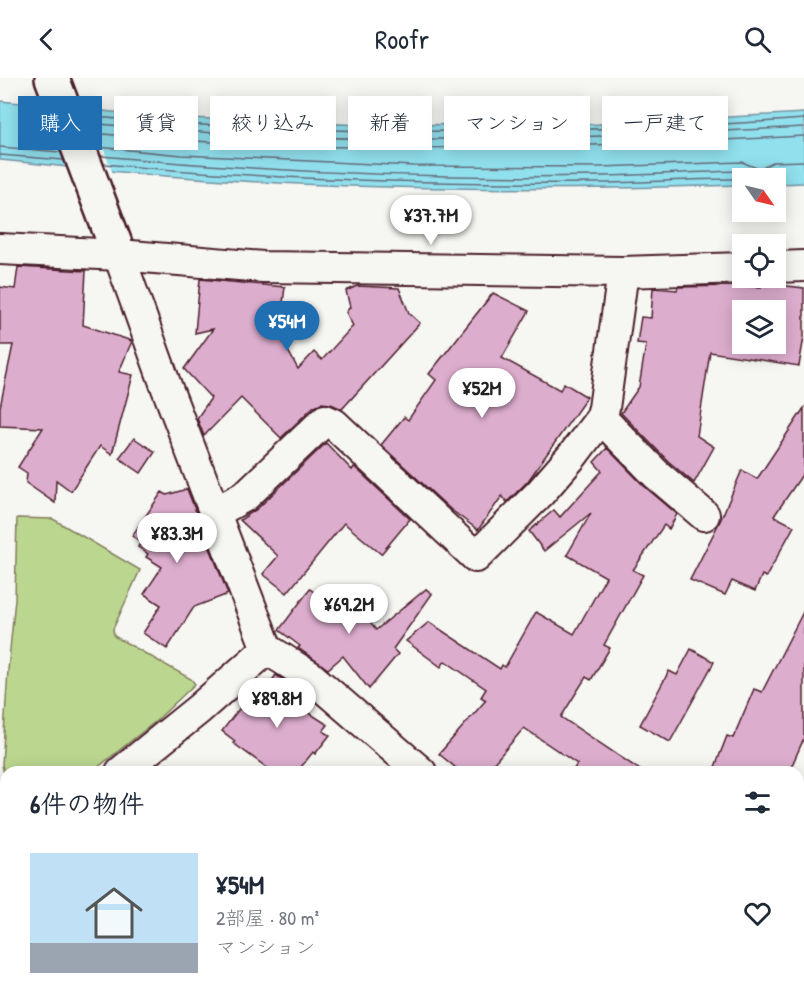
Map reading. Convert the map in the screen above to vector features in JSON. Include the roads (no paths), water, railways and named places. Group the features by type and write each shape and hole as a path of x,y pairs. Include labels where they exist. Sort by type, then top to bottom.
{"street":[{"path":"52,78 267,649 311,677 414,766"},
{"path":"0,249 117,250 263,267 623,273 732,268"},
{"path":"786,267 804,266"},
{"path":"216,512 246,496 325,420 334,424 476,557 540,493 601,418 623,273"},
{"path":"601,418 656,474 704,515"},
{"path":"129,766 267,649"}],"water":[{"path":"0,101 18,103 18,150 102,150 102,111 114,112 114,150 198,150 198,118 210,119 210,150 336,150 336,124 348,124 348,150 432,150 432,125 444,125 444,150 590,150 590,124 602,124 602,150 728,150 728,117 804,113 804,183 786,184 786,168 732,168 732,185 532,189 321,185 158,175 0,160"}]}
